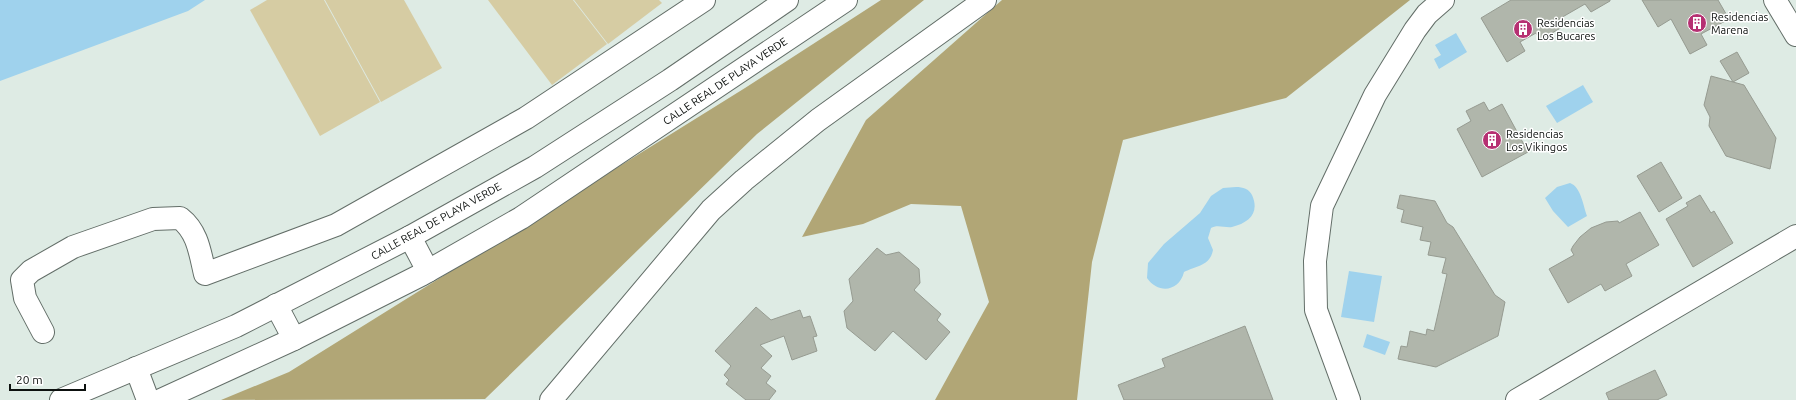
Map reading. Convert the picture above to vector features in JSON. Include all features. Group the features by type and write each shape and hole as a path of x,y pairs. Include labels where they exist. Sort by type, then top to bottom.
{"street":[{"path":"43,332 25,298 22,280 31,271 73,247 153,219 180,218 189,225 196,236 205,274 336,225 526,118 704,0"},
{"name":"CALLE REAL DE PLAYA VERDE","path":"61,400 236,326 410,237 535,167 670,80 787,0"},
{"path":"796,0 810,24"},
{"name":"CALLE REAL DE PLAYA VERDE","path":"161,400 294,339 428,271 521,218 846,0"},
{"path":"551,400 688,235 744,180 818,120 985,0"},
{"path":"1349,400 1316,310 1315,261 1322,206 1375,95 1415,30 1427,14 1443,0"},
{"path":"1776,0 1796,35"},
{"path":"670,80 687,106"},
{"path":"535,167 554,196"},
{"path":"1518,400 1796,236"},
{"path":"410,237 428,271"},
{"path":"276,305 294,339"},
{"path":"136,368 148,400"}],"shaded area":[{"path":"267,0 324,0 380,102 320,136 250,10"},
{"path":"325,0 404,0 442,68 381,102"},
{"path":"488,0 573,0 607,44 552,85"},
{"path":"574,0 659,0 662,3 608,44"},
{"path":"881,0 924,0 757,134 485,399 221,400 289,372 745,88"},
{"path":"1002,0 1410,0 1286,98 1123,140 1092,262 1077,400 935,400 989,302 961,206 911,204 863,224 802,237 866,120"}],"water":[{"path":"0,0 205,0 188,11 0,81"},
{"path":"1456,33 1467,52 1439,69 1434,59 1441,55 1435,45"},
{"path":"1583,85 1593,102 1557,123 1546,106"},
{"path":"1570,183 1577,188 1587,216 1568,227 1553,211 1545,198 1557,187"},
{"path":"1236,187 1246,189 1252,195 1255,207 1254,212 1248,220 1232,227 1216,226 1211,228 1208,238 1213,250 1209,259 1202,265 1184,272 1178,284 1173,287 1162,288 1157,287 1152,283 1147,278 1148,263 1164,244 1200,213 1211,196 1223,188"},
{"path":"1349,271 1382,276 1374,322 1341,317"},
{"path":"1367,334 1390,342 1385,355 1363,347"}],"building":[{"name":"Residencias Los Bucares","path":"1511,0 1610,1 1591,12 1585,4 1559,19 1564,26 1540,40 1536,33 1520,42 1525,51 1507,62 1481,18"},
{"name":"Residencias Marena","path":"1642,0 1718,0 1729,19 1701,34 1707,45 1690,54 1671,19 1658,27"},
{"path":"1737,52 1749,73 1733,82 1720,61"},
{"path":"1711,76 1744,85 1776,138 1770,169 1726,156 1709,126 1710,117 1704,105"},
{"name":"Residencias Los Vikingos","path":"1484,102 1489,111 1502,104 1528,152 1482,177 1457,129 1471,121 1466,111"},
{"path":"1661,162 1682,198 1659,212 1637,176"},
{"path":"1400,195 1435,201 1447,223 1453,227 1495,295 1505,302 1498,336 1436,367 1398,359 1401,346 1407,347 1410,331 1426,335 1427,329 1434,331 1447,274 1442,273 1446,258 1428,255 1431,242 1420,240 1423,227 1401,222 1404,210 1397,208"},
{"path":"1700,195 1711,213 1714,211 1733,243 1693,267 1666,219 1688,206 1686,203"},
{"path":"1640,212 1659,245 1626,264 1632,276 1605,291 1601,284 1568,303 1549,269 1574,255 1571,250 1573,246 1580,237 1591,228 1606,222 1618,221 1619,223"},
{"path":"877,248 886,255 899,252 919,269 920,283 914,290 941,314 937,320 950,332 926,360 893,331 875,351 847,328 844,311 853,301 849,279"},
{"path":"756,307 771,320 800,310 803,318 810,316 817,336 813,337 817,351 792,360 784,336 760,345 772,356 761,368 771,376 766,383 776,391 769,400 746,400 726,384 729,380 724,375 731,366 715,351"},
{"path":"1245,326 1273,400 1124,400 1118,385 1165,367 1162,359"},
{"path":"1655,370 1667,395 1657,400 1609,400 1606,393"}],"place":[{"name":"Residencias Marena","path":"1697,23"},
{"name":"Residencias Los Bucares","path":"1523,29"},
{"name":"Residencias Los Vikingos","path":"1492,140"}]}
